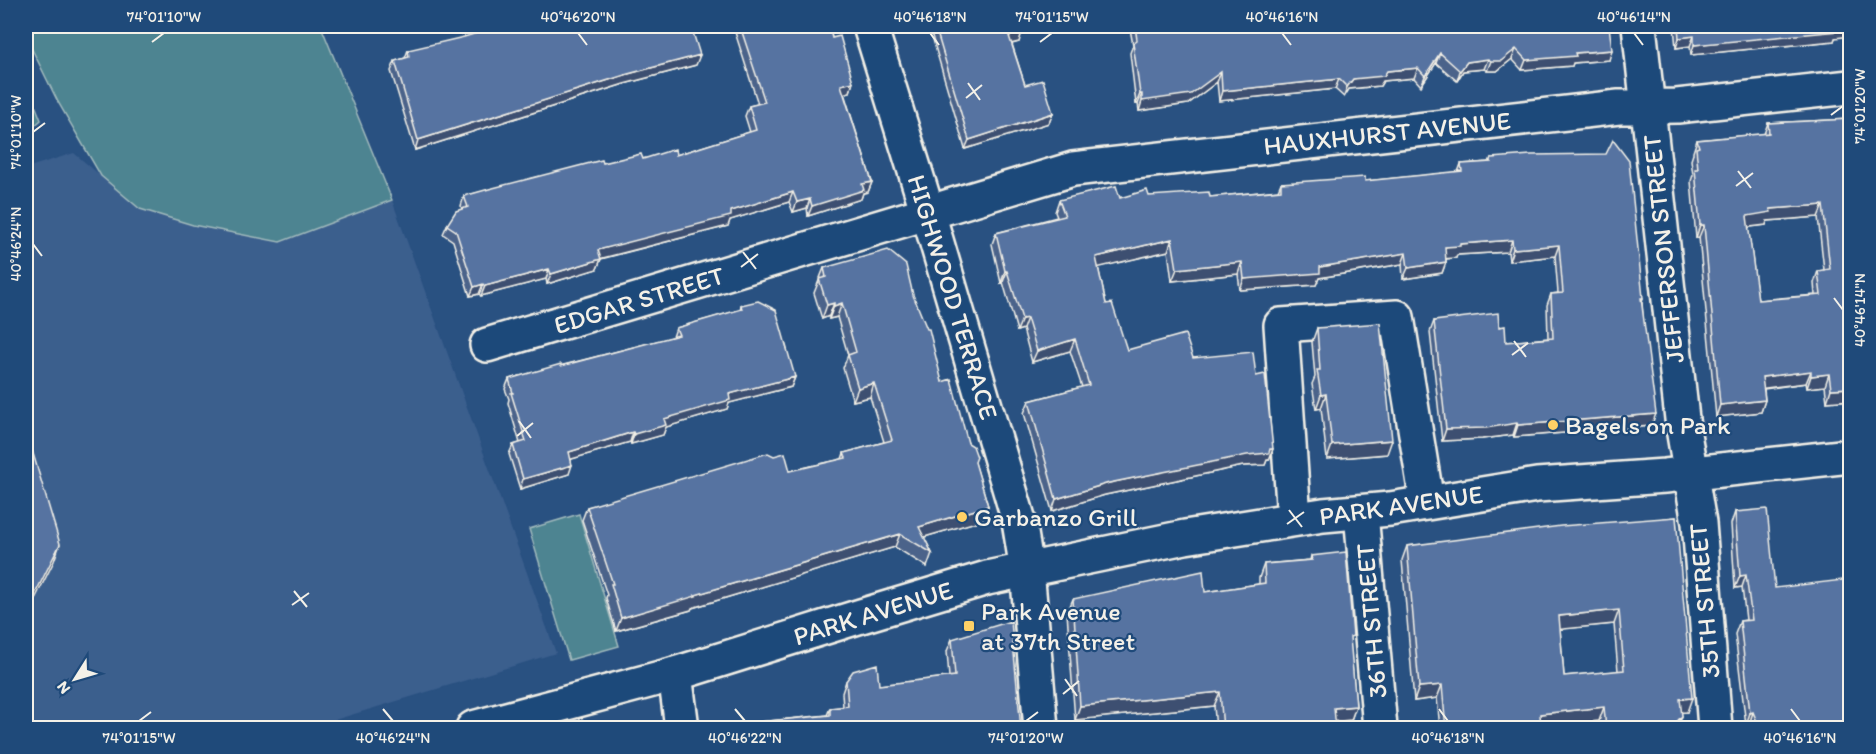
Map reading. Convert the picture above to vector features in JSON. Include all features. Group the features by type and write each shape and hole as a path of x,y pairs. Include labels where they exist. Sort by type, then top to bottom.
{"street":[{"name":"HIGHWOOD TERRACE","path":"870,26 1019,521 1027,570 1041,729"},
{"name":"JEFFERSON STREET","path":"1639,26 1683,428 1690,473"},
{"name":"HAUXHURST AVENUE","path":"928,213 1074,169 1618,107 1677,106 1851,87"},
{"name":"EDGAR STREET","path":"488,345 928,213"},
{"path":"1294,519 1281,325 1397,317 1427,502"},
{"name":"PARK AVENUE","path":"473,729 675,674 987,578 1185,537 1323,515 1361,513 1537,485 1690,473 1851,456"},
{"name":"35TH STREET","path":"1690,473 1699,523 1715,729"},
{"name":"36TH STREET","path":"1361,513 1380,729"},
{"path":"675,674 682,729"}],"shaded area":[{"path":"74,153 140,209 280,242 392,200 556,653 308,728 26,728 26,168"}],"green space":[{"path":"26,26 321,26 392,200 280,242 193,225 140,209 101,176 58,102 26,37"},
{"path":"26,82 41,120 26,133"},
{"path":"579,514 619,646 569,660 529,529"}],"building":[{"path":"500,26 691,26 700,55 628,74 418,140 395,61 409,57 408,50"},
{"path":"740,26 829,26 832,38 840,36 853,82 841,85 872,182 862,184 864,190 812,206 810,199 797,202 793,192 731,211 731,216 598,250 601,259 551,274 549,269 474,287 456,231 447,225 456,211 468,207 464,196 602,160 603,163 641,154 643,159 675,149 676,155 756,130 749,106 765,102"},
{"path":"935,26 1020,26 1022,32 1009,36 1025,85 1043,80 1053,113 969,140"},
{"path":"1135,26 1609,26 1612,50 1575,53 1576,56 1526,60 1516,49 1501,61 1488,59 1467,62 1460,71 1440,53 1425,76 1418,68 1387,71 1384,76 1353,79 1347,87 1339,79 1222,91 1221,72 1191,94 1142,101 1133,43 1137,40"},
{"path":"1678,26 1851,27 1837,28 1838,31 1694,45 1694,36 1679,38"},
{"path":"1851,119 1851,388 1831,389 1829,374 1811,376 1811,371 1762,377 1765,400 1720,405 1704,225 1700,225 1695,169 1698,169 1697,140 1769,133 1768,123","holes":["1823,205 1830,269 1818,271 1821,295 1758,300 1747,216 1771,212 1770,209"]},
{"path":"1613,140 1629,161 1643,298 1641,298 1656,414 1518,425 1517,423 1486,428 1446,429 1434,321 1498,313 1499,327 1505,326 1506,342 1553,338 1551,294 1563,293 1559,245 1513,249 1512,240 1460,244 1460,246 1445,247 1446,262 1408,268 1406,253 1320,267 1320,273 1244,279 1242,262 1177,269 1172,239 1096,257 1106,304 1112,303 1127,350 1185,334 1193,358 1253,352 1256,376 1265,374 1273,449 1270,449 1269,453 1247,455 1109,483 1056,499 1029,401 1089,385 1075,339 1037,351 1027,318 1022,319 1007,271 1005,271 996,233 1065,216 1059,200 1116,186 1120,198 1147,190 1149,196 1209,192 1210,197 1281,190 1281,183 1365,177 1365,181 1462,171 1461,164 1491,162 1491,158 1606,154"},
{"path":"888,250 906,265 913,295 927,329 929,329 942,382 951,379 968,443 973,446 977,457 975,462 988,506 919,527 932,553 900,534 621,618 611,584 613,584 587,507 768,453 774,456 785,453 790,471 846,458 844,453 892,440 874,383 858,388 848,355 856,352 842,303 834,306 834,303 827,305 819,279 826,277 824,268"},
{"path":"758,301 776,310 795,377 729,394 730,400 664,419 666,425 634,434 633,432 569,452 572,465 523,479 513,445 526,441 509,379 679,335 676,328 742,309 741,305"},
{"path":"1380,323 1392,440 1332,445 1326,394 1321,395 1317,370 1320,370 1317,328"},
{"path":"26,430 60,544 34,596 26,599"},
{"path":"1767,509 1775,588 1851,579 1851,729 1760,729 1753,712 1750,713 1740,621 1752,620 1746,575 1740,576 1735,512"},
{"path":"1676,517 1692,698 1680,699 1682,716 1670,729 1606,729 1604,707 1540,714 1541,729 1446,729 1442,685 1419,687 1407,546 1561,526","holes":["1619,610 1624,670 1564,676 1559,616"]},
{"path":"1346,552 1356,706 1334,708 1336,729 1223,729 1220,692 1080,706 1073,599 1203,571 1205,592 1265,583 1264,564 1312,560 1311,556"},
{"path":"1011,621 1021,729 760,729 759,722 830,715 830,708 848,706 846,681 853,671 877,664 879,685 955,676 952,639"}],"place":[{"name":"Bagels on Park","path":"1553,425"},
{"name":"Garbanzo Grill","path":"962,517"},
{"name":"Park Avenue at 37th Street","path":"969,626"}]}
